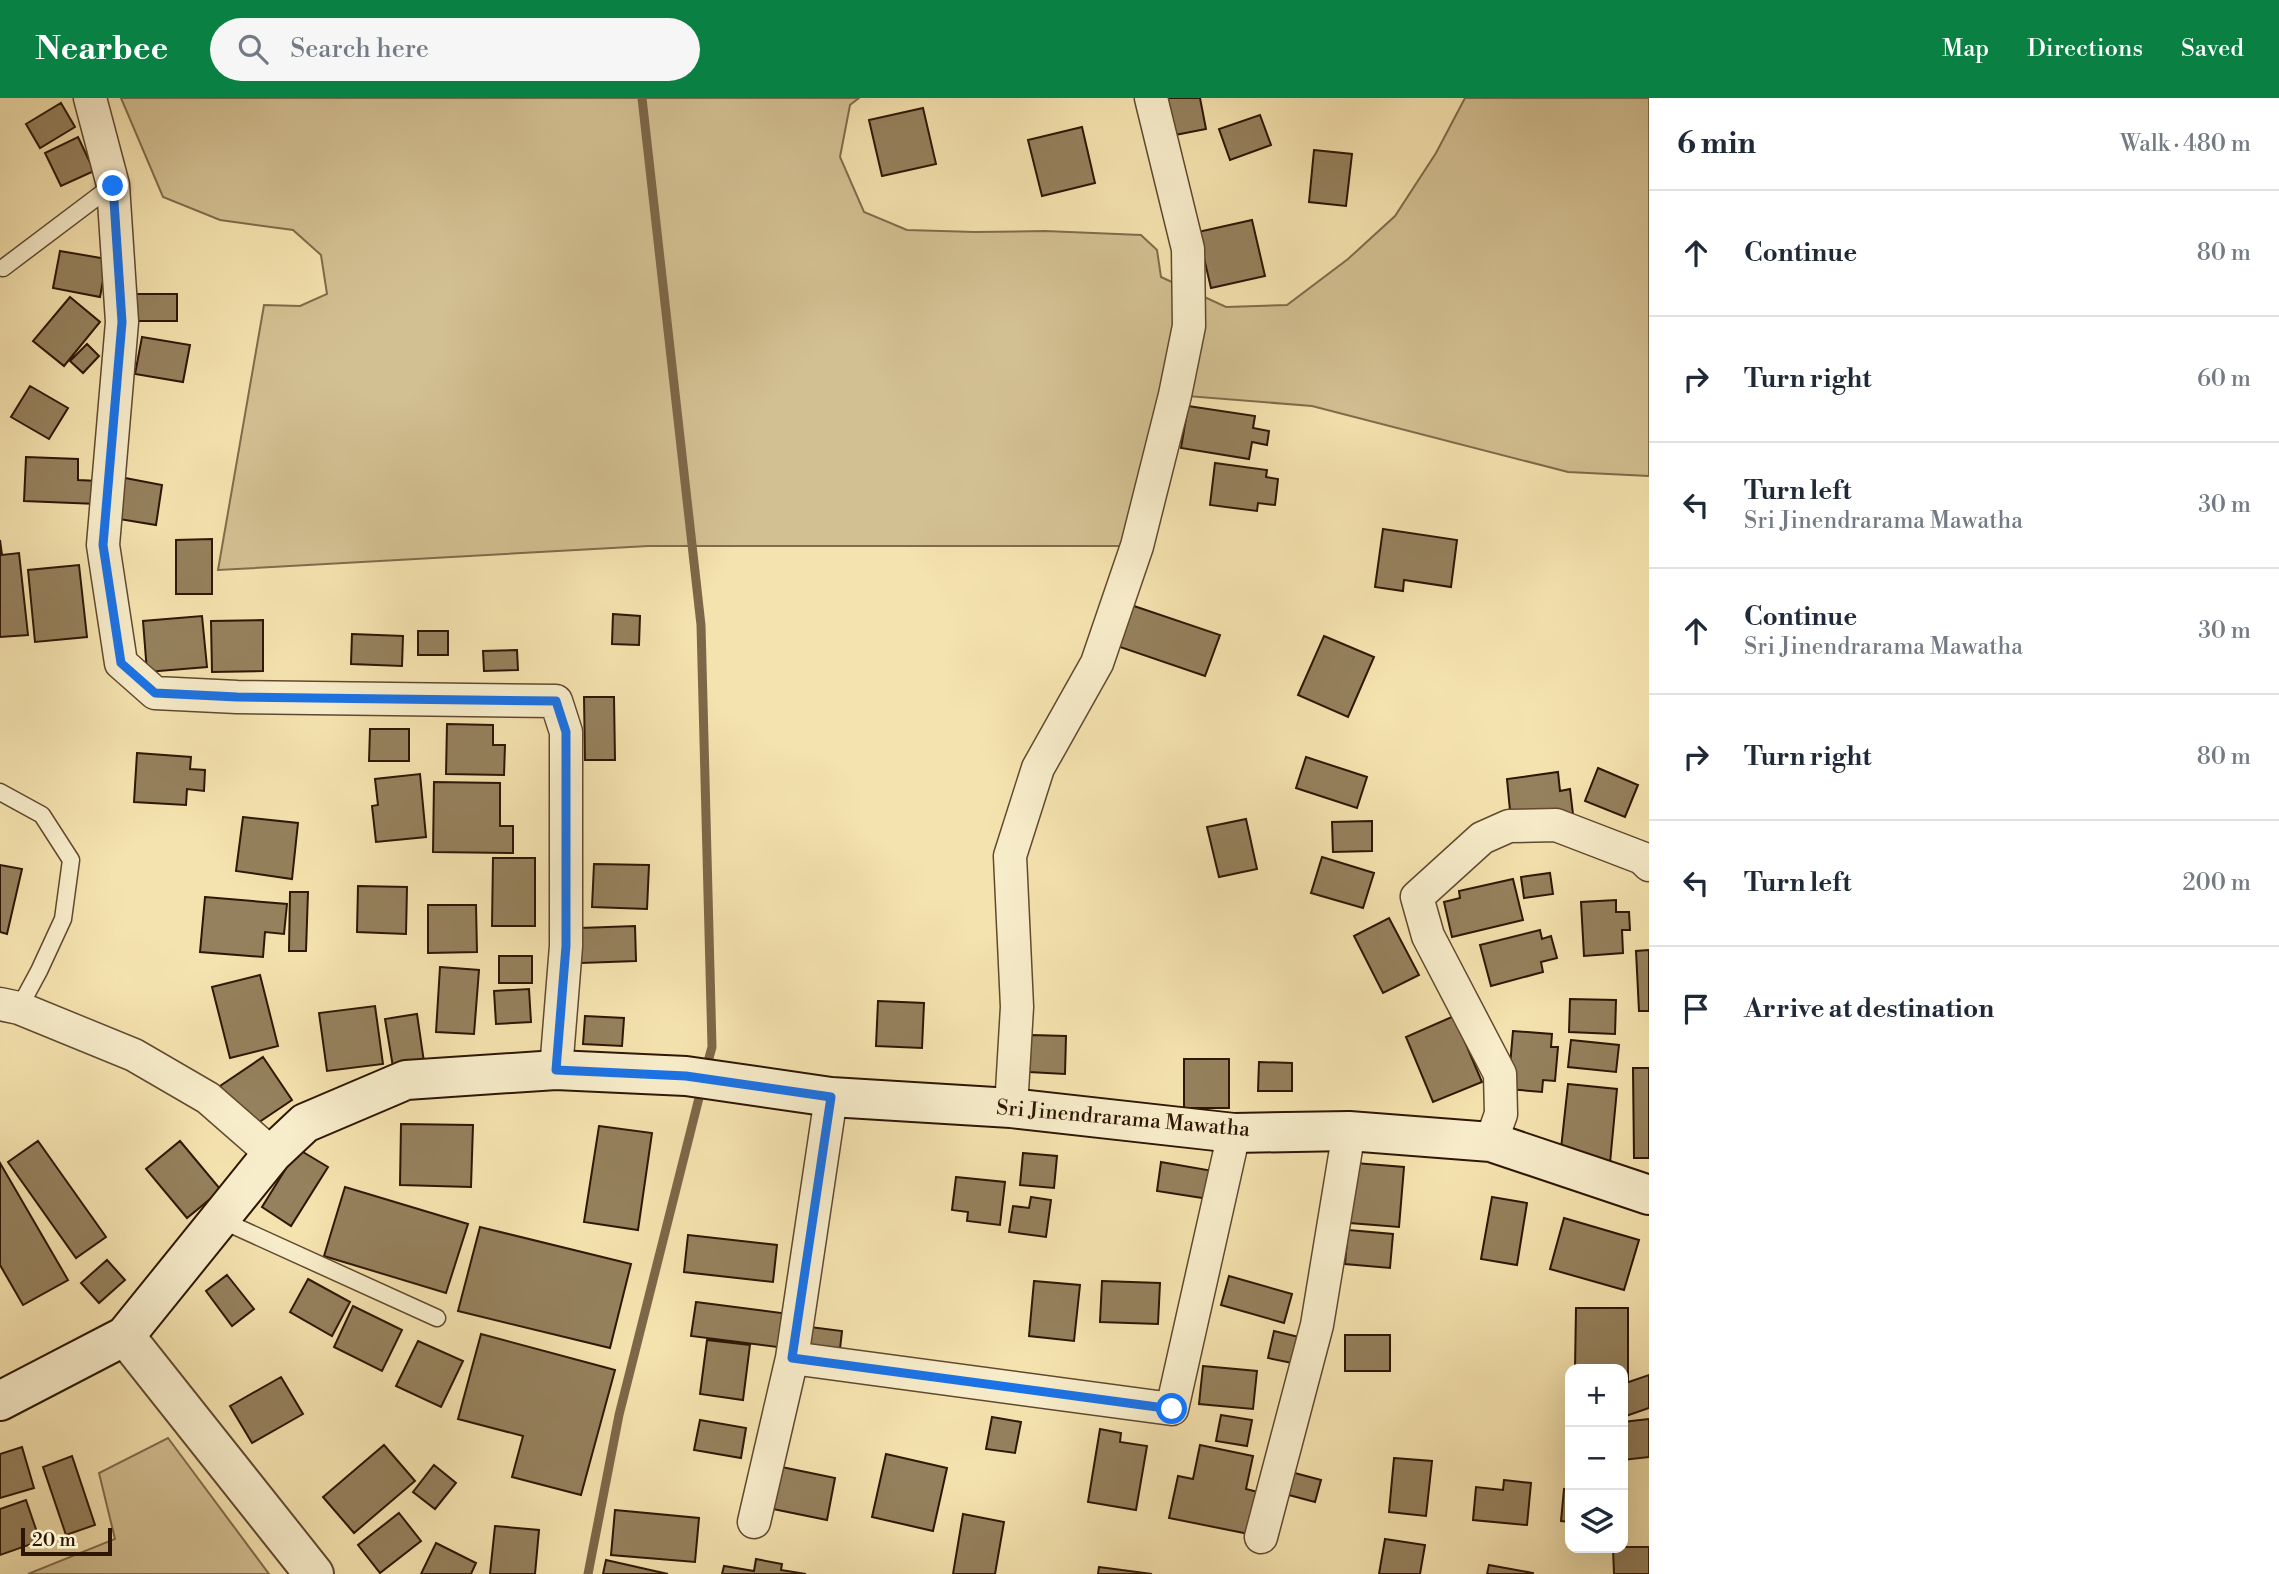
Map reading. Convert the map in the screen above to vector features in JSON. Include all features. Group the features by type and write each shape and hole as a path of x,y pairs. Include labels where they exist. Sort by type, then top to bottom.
{"main road":[{"name":"Sri Jinendrarama Mawatha","path":"0,1401 125,1336 272,1154 305,1122 406,1080 556,1070 700,1078 831,1097 1011,1108 1234,1133 1349,1131 1490,1142 1649,1195"},
{"path":"125,1336 314,1574"}],"street":[{"path":"90,98 113,186 122,322 103,545 121,663 155,693 237,697 556,701 566,732 566,946 556,1070"},
{"path":"1011,1108 1017,1007 1010,856 1038,768 1097,663 1137,546 1175,395 1189,326 1188,249 1151,98"},
{"path":"1490,1142 1501,1114 1500,1073 1428,936 1417,897 1482,838 1509,826 1556,825 1642,858 1649,865"},
{"path":"10,1006 134,1055 208,1098 272,1154"},
{"path":"754,1522 792,1358 831,1097"},
{"path":"1261,1537 1317,1325 1349,1131"},
{"path":"792,1358 1172,1409 1234,1133"}],"lane":[{"path":"3,268 113,186"},
{"path":"0,792 42,815 71,860 62,919 39,971 10,1006"},
{"path":"219,1219 437,1318"}],"shaded area":[{"path":"121,98 859,98 850,105 840,157 864,212 907,230 1141,235 1157,250 1161,277 1226,307 1287,305 1348,259 1395,216 1436,153 1465,98 1649,98 1649,476 1568,472 1312,406 1175,395 1137,546 648,546 218,570 264,305 300,306 327,294 321,255 293,230 220,220 163,197"},
{"path":"168,1438 269,1574 28,1574 115,1539 99,1473"}],"building":[{"path":"1167,98 1200,98 1206,129 1175,135"},
{"path":"61,103 75,127 40,148 26,124"},
{"path":"923,108 936,164 882,176 869,120"},
{"path":"1260,115 1271,145 1230,160 1219,129"},
{"path":"1082,127 1095,183 1042,196 1028,140"},
{"path":"78,137 94,171 61,186 45,153"},
{"path":"1314,150 1352,154 1346,206 1309,202"},
{"path":"1252,220 1265,276 1211,288 1198,232"},
{"path":"60,251 107,259 100,297 53,288"},
{"path":"129,294 177,294 177,321 129,321"},
{"path":"70,297 100,322 64,366 33,341"},
{"path":"142,337 190,345 183,382 135,374"},
{"path":"87,344 99,356 83,373 70,361"},
{"path":"30,386 68,408 49,439 11,417"},
{"path":"1188,406 1255,416 1253,428 1269,431 1267,445 1252,442 1249,459 1181,448"},
{"path":"26,457 78,459 78,480 98,481 97,504 24,501"},
{"path":"1215,463 1267,470 1266,477 1278,479 1275,505 1258,503 1257,511 1210,505"},
{"path":"120,477 162,485 156,525 113,518"},
{"path":"1383,529 1457,540 1451,587 1404,580 1403,591 1375,587"},
{"path":"212,539 212,594 176,594 176,540"},
{"path":"0,540 2,555 19,553 28,635 0,637"},
{"path":"79,565 87,637 35,642 28,570"},
{"path":"1131,605 1220,635 1205,676 1117,646"},
{"path":"613,614 640,616 639,645 612,644"},
{"path":"202,616 207,667 147,672 143,621"},
{"path":"263,620 263,671 212,672 211,621"},
{"path":"418,631 448,631 448,655 418,655"},
{"path":"352,634 403,636 402,666 351,664"},
{"path":"1324,636 1374,657 1348,717 1298,695"},
{"path":"517,650 518,670 484,671 483,651"},
{"path":"584,697 614,697 615,760 585,760"},
{"path":"447,724 493,725 493,745 505,745 504,775 446,774"},
{"path":"370,729 409,729 409,761 369,761"},
{"path":"137,753 191,757 190,769 205,770 204,791 187,789 186,805 134,802"},
{"path":"1306,757 1367,777 1357,808 1296,788"},
{"path":"1598,768 1638,785 1625,817 1585,801"},
{"path":"1558,772 1560,791 1570,789 1573,814 1511,821 1507,779"},
{"path":"420,774 426,837 376,842 372,806 378,805 375,779"},
{"path":"434,782 500,783 500,826 513,826 513,853 433,852"},
{"path":"243,817 298,823 292,879 236,871"},
{"path":"1246,819 1257,869 1219,877 1207,827"},
{"path":"1372,821 1372,851 1333,852 1332,822"},
{"path":"1322,857 1374,873 1363,908 1311,893"},
{"path":"493,858 535,858 535,926 492,926"},
{"path":"594,864 649,865 647,909 592,907"},
{"path":"0,865 22,869 7,934 0,932"},
{"path":"1550,873 1553,894 1524,898 1521,877"},
{"path":"1513,879 1523,920 1452,937 1444,902 1460,898 1459,891"},
{"path":"358,886 407,887 406,934 357,932"},
{"path":"290,892 308,892 306,951 289,951"},
{"path":"205,897 287,904 284,934 265,932 263,957 200,952"},
{"path":"1616,900 1616,912 1629,912 1630,930 1622,930 1623,953 1584,956 1581,902"},
{"path":"428,905 476,905 477,952 428,953"},
{"path":"1389,918 1419,975 1383,993 1354,936"},
{"path":"635,926 636,961 581,963 580,928"},
{"path":"1540,930 1542,939 1551,936 1557,958 1541,962 1543,972 1491,986 1480,945"},
{"path":"1649,950 1649,1011 1639,1011 1636,951"},
{"path":"499,956 532,956 532,983 499,983"},
{"path":"440,967 479,970 474,1034 436,1032"},
{"path":"260,975 278,1046 230,1058 212,987"},
{"path":"529,989 531,1022 496,1024 494,991"},
{"path":"1570,999 1616,1000 1615,1034 1569,1032"},
{"path":"878,1001 924,1003 922,1048 876,1046"},
{"path":"375,1006 383,1064 327,1071 319,1013"},
{"path":"417,1014 424,1062 393,1067 385,1019"},
{"path":"585,1016 624,1018 622,1046 583,1044"},
{"path":"1454,1016 1482,1082 1433,1102 1406,1037"},
{"path":"1513,1031 1552,1034 1551,1047 1558,1047 1555,1081 1543,1080 1542,1092 1508,1089"},
{"path":"1031,1035 1066,1036 1065,1074 1029,1072"},
{"path":"1571,1040 1619,1045 1616,1072 1568,1067"},
{"path":"263,1057 292,1100 249,1129 220,1086"},
{"path":"1184,1059 1229,1059 1229,1108 1184,1108"},
{"path":"1259,1062 1292,1063 1292,1091 1258,1091"},
{"path":"1633,1068 1649,1068 1649,1158 1634,1158"},
{"path":"1568,1084 1617,1089 1610,1163 1560,1158"},
{"path":"401,1124 473,1125 471,1187 400,1185"},
{"path":"599,1126 652,1133 638,1230 584,1222"},
{"path":"38,1141 106,1237 76,1258 8,1162"},
{"path":"180,1141 221,1190 187,1218 146,1169"},
{"path":"298,1149 328,1167 291,1226 262,1207"},
{"path":"1023,1153 1057,1156 1054,1188 1020,1185"},
{"path":"1161,1162 1213,1171 1209,1199 1157,1191"},
{"path":"0,1163 68,1280 23,1305 0,1265"},
{"path":"1355,1163 1404,1167 1399,1227 1350,1223"},
{"path":"956,1177 1005,1182 1000,1225 967,1221 968,1212 952,1210"},
{"path":"345,1187 468,1224 446,1293 324,1256"},
{"path":"1031,1197 1051,1200 1046,1237 1009,1232 1013,1206 1029,1208"},
{"path":"1492,1197 1527,1203 1517,1265 1481,1259"},
{"path":"1564,1218 1639,1240 1624,1290 1550,1269"},
{"path":"480,1227 631,1264 610,1348 458,1311"},
{"path":"1348,1230 1393,1234 1390,1268 1345,1264"},
{"path":"688,1235 777,1245 773,1282 684,1272"},
{"path":"107,1260 125,1280 99,1303 81,1283"},
{"path":"227,1275 254,1309 232,1326 206,1291"},
{"path":"1229,1276 1292,1294 1284,1323 1221,1305"},
{"path":"308,1279 350,1302 332,1336 290,1312"},
{"path":"1034,1281 1080,1285 1074,1341 1029,1336"},
{"path":"1102,1281 1160,1283 1158,1324 1100,1322"},
{"path":"696,1302 789,1314 785,1348 691,1336"},
{"path":"353,1306 402,1330 382,1371 334,1347"},
{"path":"1576,1308 1628,1308 1628,1364 1575,1364"},
{"path":"810,1327 842,1331 840,1349 807,1344"},
{"path":"1274,1331 1303,1338 1297,1364 1268,1358"},
{"path":"481,1334 615,1370 581,1495 512,1477 523,1436 458,1419"},
{"path":"1345,1335 1390,1335 1390,1371 1345,1371"},
{"path":"707,1340 750,1345 743,1400 700,1394"},
{"path":"418,1341 463,1361 441,1407 396,1386"},
{"path":"1203,1366 1257,1371 1253,1409 1199,1404"},
{"path":"1649,1375 1649,1408 1628,1415 1628,1382"},
{"path":"281,1377 303,1414 252,1443 230,1406"},
{"path":"1221,1415 1252,1420 1247,1446 1216,1441"},
{"path":"992,1417 1021,1422 1015,1453 986,1449"},
{"path":"1649,1419 1649,1457 1628,1459 1628,1421"},
{"path":"700,1420 746,1428 741,1458 694,1450"},
{"path":"1100,1429 1121,1433 1120,1442 1147,1446 1136,1510 1088,1502"},
{"path":"384,1445 415,1481 354,1533 323,1497"},
{"path":"1200,1445 1253,1456 1246,1489 1258,1492 1249,1534 1169,1518 1178,1476 1193,1479"},
{"path":"22,1447 34,1488 0,1498 0,1454"},
{"path":"886,1454 947,1468 933,1531 872,1517"},
{"path":"72,1456 95,1525 66,1535 43,1467"},
{"path":"1394,1458 1432,1461 1426,1516 1389,1512"},
{"path":"434,1465 456,1483 435,1509 413,1492"},
{"path":"777,1466 835,1478 827,1520 768,1508"},
{"path":"1291,1472 1321,1480 1315,1502 1285,1494"},
{"path":"1504,1480 1531,1483 1527,1525 1473,1520 1476,1487 1503,1490"},
{"path":"1564,1489 1565,1521 1561,1521"},
{"path":"26,1500 40,1541 0,1555 0,1509"},
{"path":"615,1510 699,1518 695,1562 611,1555"},
{"path":"399,1513 421,1541 380,1573 358,1545"},
{"path":"963,1514 1004,1522 995,1574 953,1574"},
{"path":"495,1526 539,1530 535,1574 490,1574"},
{"path":"1385,1539 1425,1545 1420,1574 1379,1574"},
{"path":"436,1543 476,1563 471,1574 421,1574"},
{"path":"1628,1547 1649,1547 1649,1574 1614,1574 1613,1553 1628,1553"},
{"path":"756,1559 782,1564 781,1570 806,1574 722,1574 724,1566 754,1571"},
{"path":"606,1560 668,1574 603,1574"},
{"path":"1489,1565 1533,1573 1533,1574 1487,1574"},
{"path":"1099,1567 1152,1574 1098,1574"}],"waterway":[{"path":"642,98 701,625 712,1047 706,1069"},
{"path":"588,1574 619,1415 702,1086"}],"route":[{"path":"113,186 122,322 103,545 121,663 155,693 237,697 556,701 566,732 566,946 556,1070 686,1076 831,1097 792,1358 1172,1409"}]}
